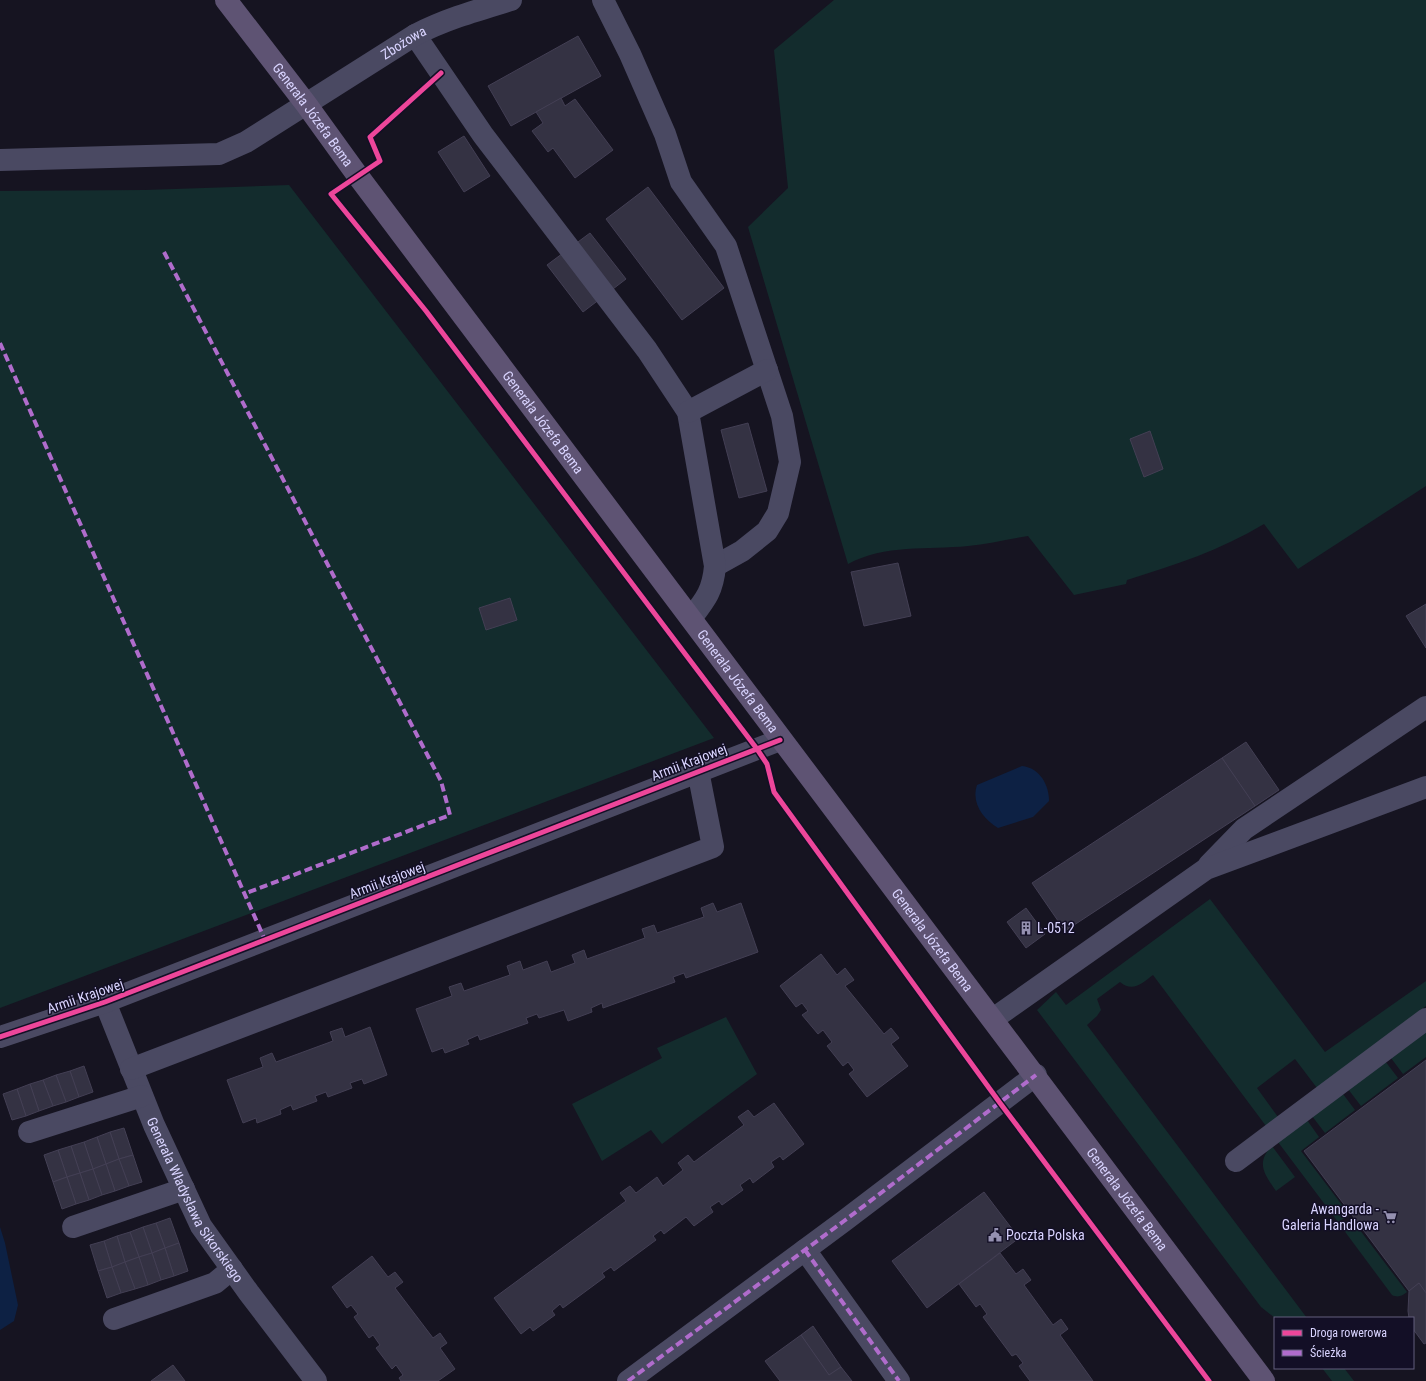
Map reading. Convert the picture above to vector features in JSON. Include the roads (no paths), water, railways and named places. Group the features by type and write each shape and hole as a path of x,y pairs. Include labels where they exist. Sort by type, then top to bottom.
{"main road":[{"name":"Generała Józefa Bema","path":"226,0 692,617 780,740 1036,1075 1264,1381"}],"street":[{"name":"Zbożowa","path":"0,160 220,154 246,142 415,35 450,19 511,0"},
{"path":"603,0 630,54 665,134 681,182 726,246 782,416 790,462 778,513 767,532 742,551 715,566"},
{"path":"415,35 483,135 647,350 688,412 715,566 714,582 709,594 692,617"},
{"path":"688,412 766,370"},
{"path":"993,1019 1206,869 1244,829 1426,708"},
{"name":"Armii Krajowej","path":"0,1037 105,1002 780,740"},
{"path":"131,1069 713,847 698,771"},
{"path":"1206,869 1426,787"},
{"name":"Generała Władysława Sikorskiego","path":"105,1002 142,1096 201,1226 316,1381"},
{"path":"1236,1161 1426,1019"},
{"path":"628,1381 805,1250 1036,1075"},
{"path":"29,1132 142,1096"},
{"path":"73,1227 184,1189"},
{"path":"805,1250 899,1381"},
{"path":"114,1319 215,1283 232,1269"}],"water":[{"path":"1022,766 1034,770 1042,778 1049,795 1049,801 1033,817 998,828 983,815 977,804 977,785"},
{"path":"0,1227 5,1243 18,1305 14,1321 0,1330"}],"place":[{"name":"L-0512","path":"1026,928"},
{"name":"Awangarda - Galeria Handlowa","path":"1390,1217"},
{"name":"Poczta Polska","path":"995,1235"}]}
